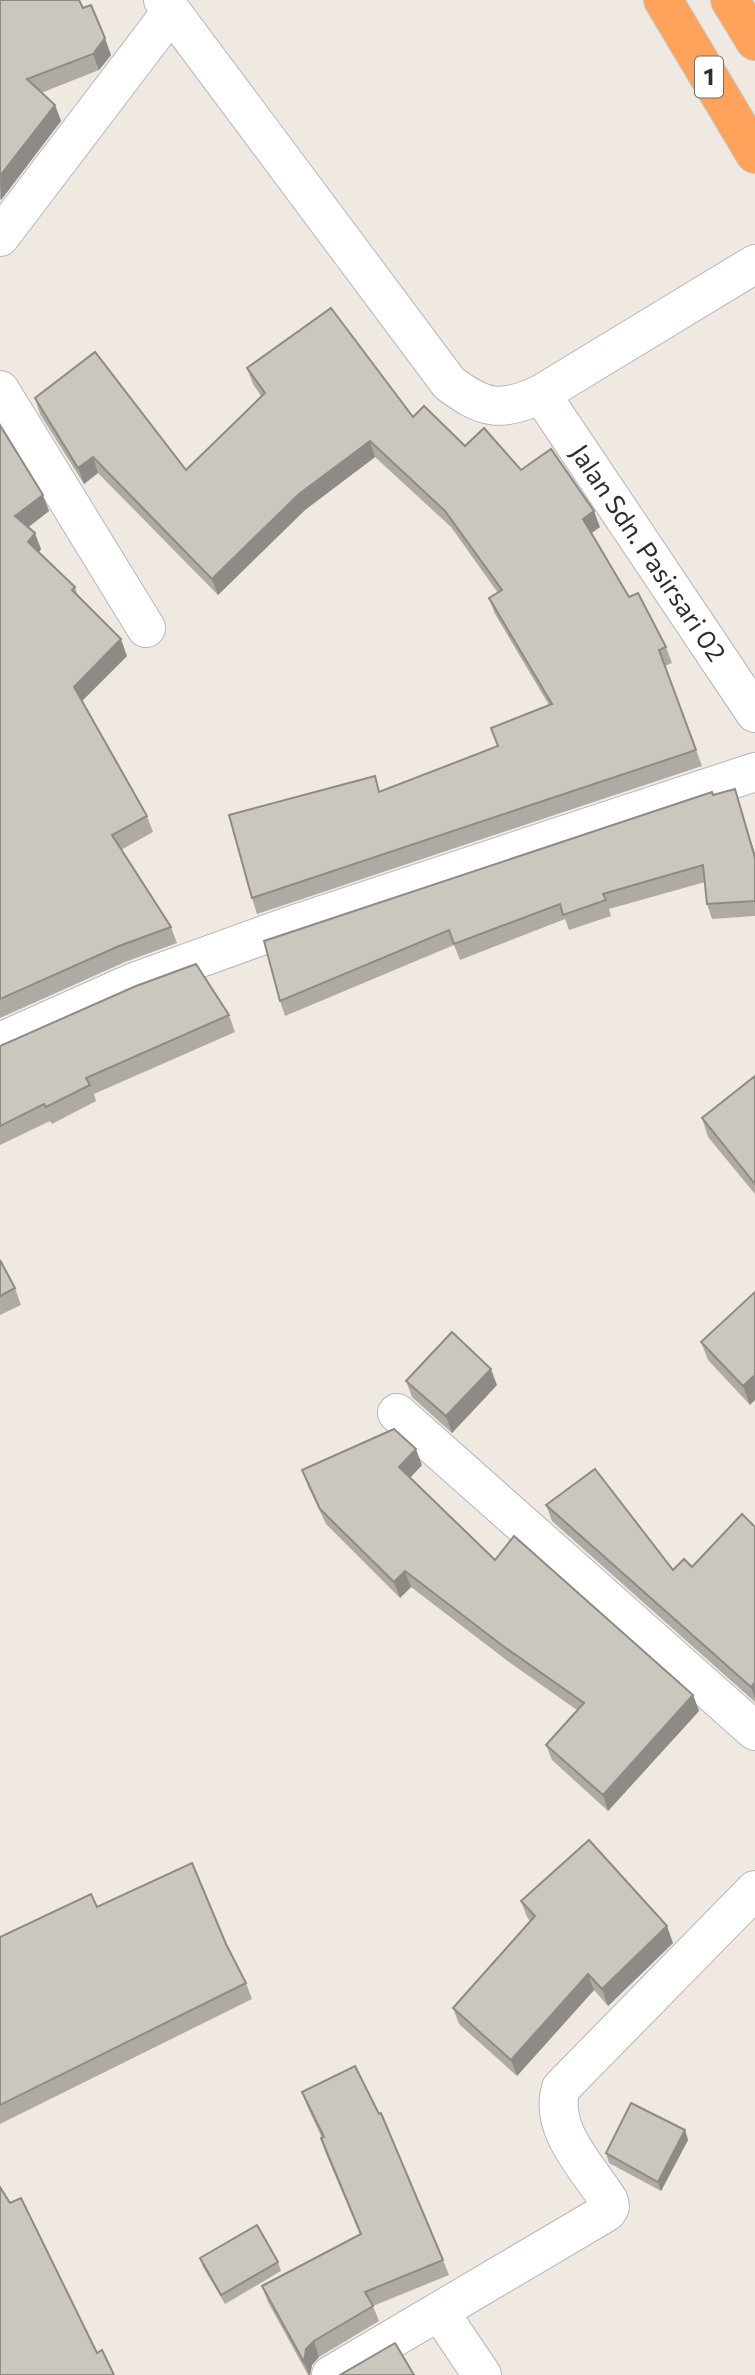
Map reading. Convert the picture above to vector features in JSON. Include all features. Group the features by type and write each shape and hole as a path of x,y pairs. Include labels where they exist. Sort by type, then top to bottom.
{"highway":[{"name":"1","path":"663,0 755,154"},
{"name":"1","path":"730,0 755,41"}],"street":[{"path":"0,237 167,6 449,383 470,398 487,405 503,407 520,404 755,264"},
{"name":"Jalan Sdn. Pasirsari 02","path":"555,385 755,713"},
{"path":"0,390 146,628"},
{"path":"0,1042 134,982 289,926 755,772"},
{"path":"397,1413 755,1731"},
{"path":"331,2375 607,2212 609,2201 563,2128 557,2109 561,2088 755,1890"},
{"path":"439,2311 482,2375"}],"building":[{"path":"0,0 79,0 83,8 91,5 105,38 93,54 27,79 55,105 0,176"},
{"path":"331,308 413,417 424,406 465,446 484,428 521,470 551,449 594,511 583,519 629,597 638,593 666,647 659,650 696,750 252,898 229,815 375,776 379,792 498,746 491,728 552,704 489,598 502,590 445,511 370,441 299,494 212,579 93,457 78,468 35,398 95,352 186,470 265,393 247,368"},
{"path":"0,425 43,495 15,516 35,533 28,542 75,587 72,590 121,639 74,687 147,816 112,835 171,927 119,946 0,999"},
{"path":"735,789 755,858 755,901 707,904 703,865 603,894 606,900 563,915 560,904 454,944 449,930 280,1001 264,941 712,792 713,795"},
{"path":"196,964 229,1015 86,1078 90,1085 0,1126 0,1046 136,986"},
{"path":"755,1076 755,1184 702,1118"},
{"path":"0,1260 15,1288 0,1296"},
{"path":"755,1292 755,1375 743,1386 701,1342"},
{"path":"452,1332 491,1369 446,1416 406,1381"},
{"path":"394,1429 416,1449 399,1467 495,1560 514,1536 693,1695 603,1795 546,1745 584,1703 503,1646 405,1571 394,1582 320,1509 302,1470"},
{"path":"595,1469 673,1570 684,1559 692,1567 742,1514 755,1527 755,1682 751,1687 546,1505"},
{"path":"589,1840 667,1926 602,1989 588,1974 511,2060 453,2008 535,1916 521,1901"},
{"path":"192,1863 226,1944 246,1983 0,2105 0,1937 91,1894 97,1907"},
{"path":"355,2066 379,2114 381,2113 443,2260 365,2292 373,2306 314,2341 306,2349 304,2362 262,2286 361,2234 321,2138 324,2137 302,2092"},
{"path":"631,2103 685,2130 658,2182 606,2153"},
{"path":"0,2187 10,2203 21,2198 97,2353 102,2350 114,2375 0,2375"},
{"path":"257,2225 278,2262 221,2295 200,2258"},
{"path":"395,2343 414,2375 340,2375"}]}
